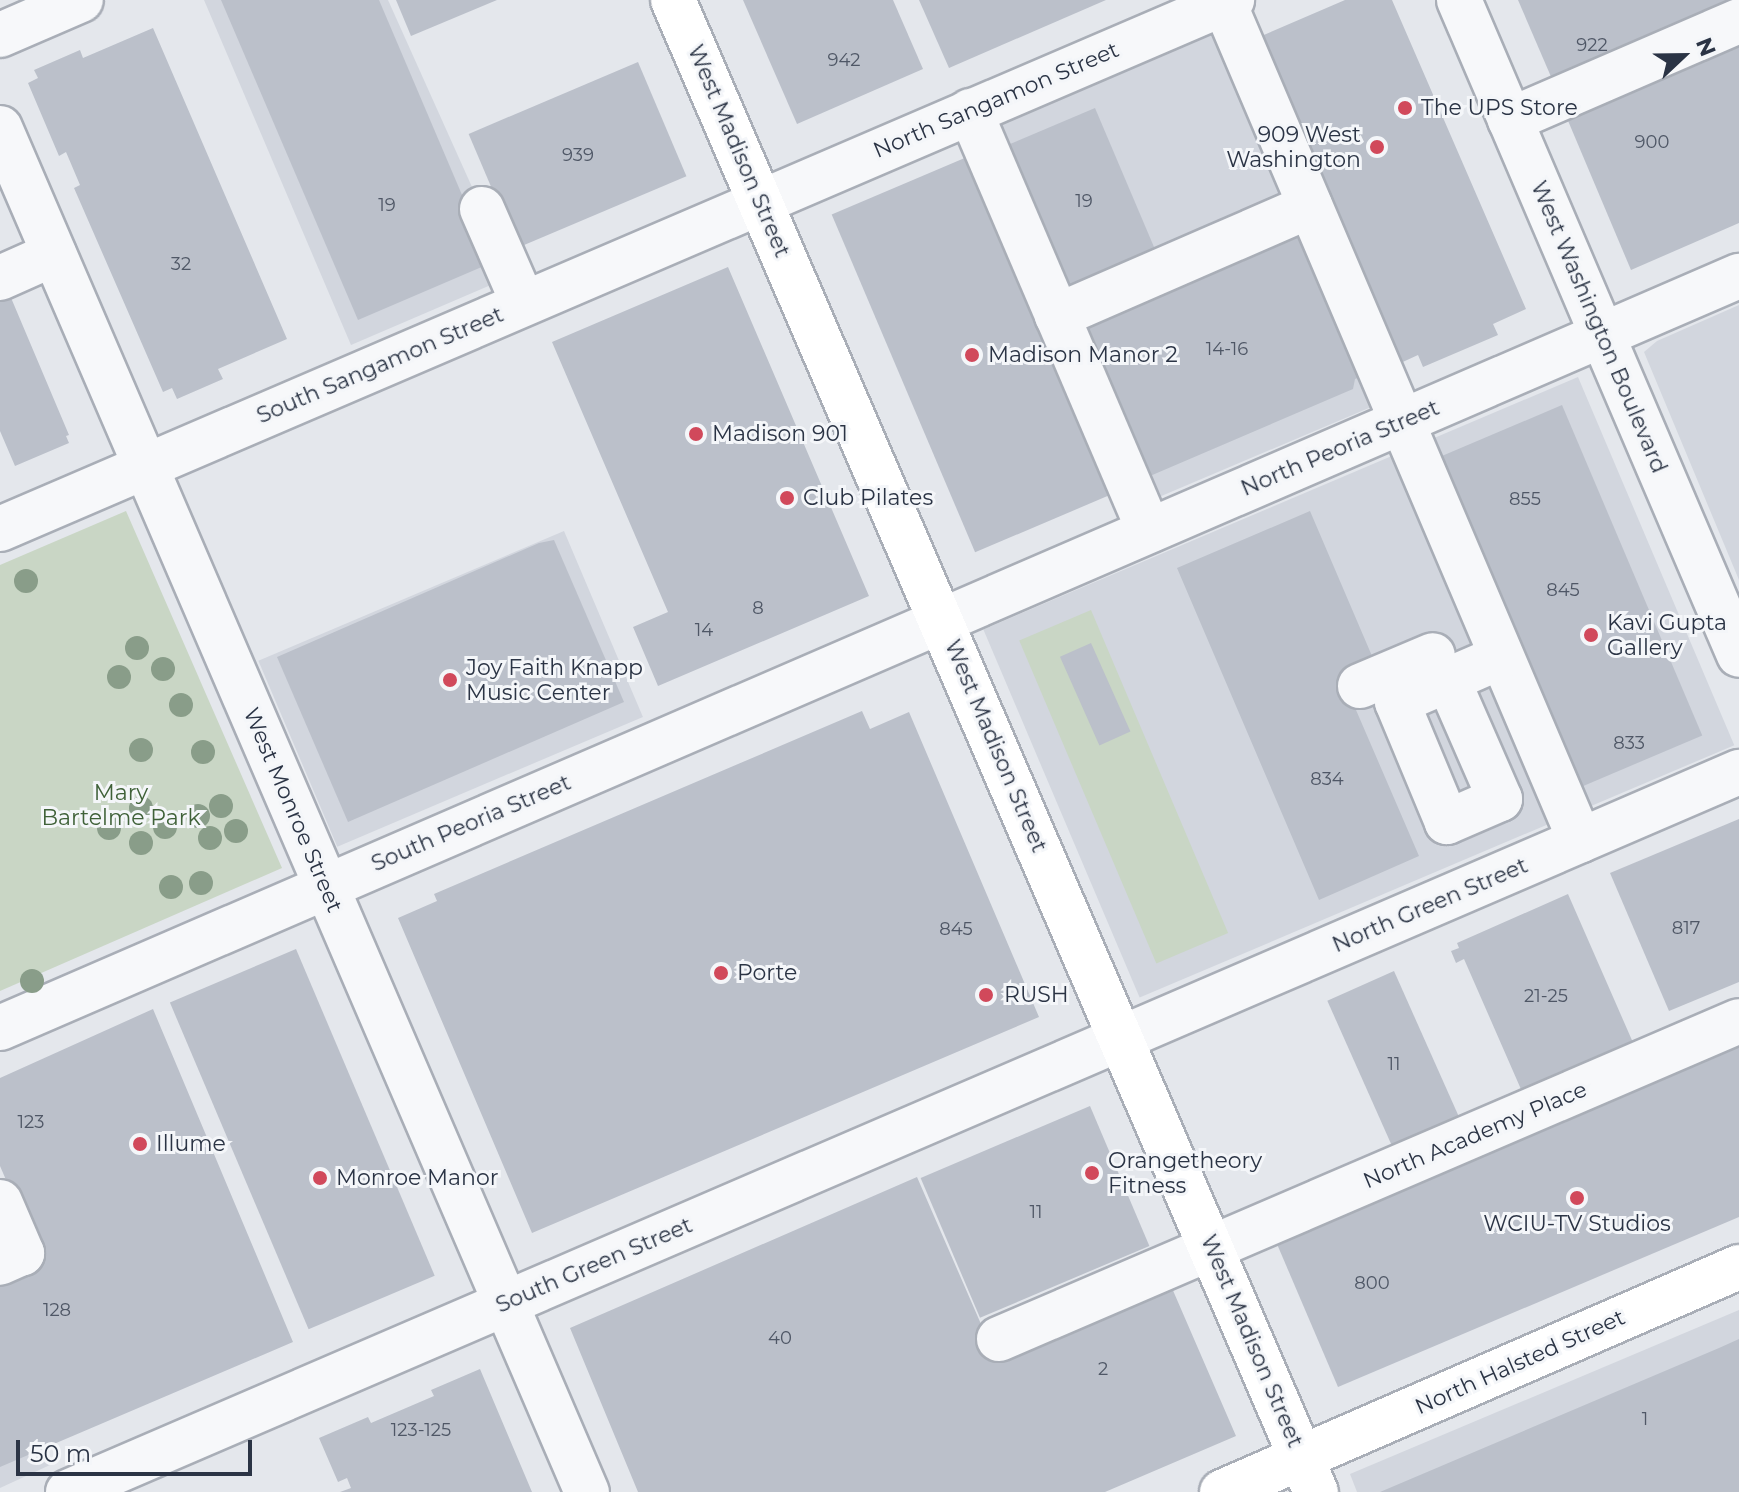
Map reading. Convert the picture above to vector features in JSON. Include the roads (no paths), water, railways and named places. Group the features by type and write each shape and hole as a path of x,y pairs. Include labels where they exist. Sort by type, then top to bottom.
{"main road":[{"name":"West Madison Street","path":"673,0 1309,1475"},
{"name":"North Halsted Street","path":"1222,1492 1309,1475 1739,1267"}],"street":[{"path":"0,35 81,0"},
{"name":"West Washington Boulevard","path":"1459,0 1739,655"},
{"path":"1228,2 1310,206 1580,840"},
{"name":"North Sangamon Street","path":"760,200 1228,2"},
{"path":"1510,120 1739,21"},
{"path":"970,111 1149,530"},
{"name":"West Monroe Street","path":"0,128 587,1492"},
{"name":"South Sangamon Street","path":"0,529 760,200"},
{"path":"1057,316 1310,206"},
{"path":"482,209 523,303"},
{"path":"0,278 54,254"},
{"name":"North Peoria Street","path":"942,619 1739,276"},
{"name":"South Peoria Street","path":"0,1028 942,619"},
{"path":"1448,680 1496,644"},
{"path":"1360,686 1496,644"},
{"name":"North Green Street","path":"1121,1038 1739,772"},
{"name":"North Academy Place","path":"999,1339 1739,1021"},
{"name":"South Green Street","path":"68,1492 1121,1038"},
{"path":"0,1202 22,1253 0,1263"}],"place":[{"name":"The UPS Store","path":"1405,108"},
{"name":"909 West Washington","path":"1377,147"},
{"name":"Madison Manor 2","path":"972,355"},
{"name":"Madison 901","path":"696,434"},
{"name":"Club Pilates","path":"787,498"},
{"name":"Kavi Gupta Gallery","path":"1591,635"},
{"name":"Joy Faith Knapp Music Center","path":"450,680"},
{"name":"Porte","path":"721,973"},
{"name":"RUSH","path":"986,995"},
{"name":"Illume","path":"140,1144"},
{"name":"Orangetheory Fitness","path":"1092,1173"},
{"name":"Monroe Manor","path":"320,1178"},
{"name":"WCIU-TV Studios","path":"1577,1198"}],"park label":[{"name":"Mary Bartelme Park","path":"121,804"}]}
